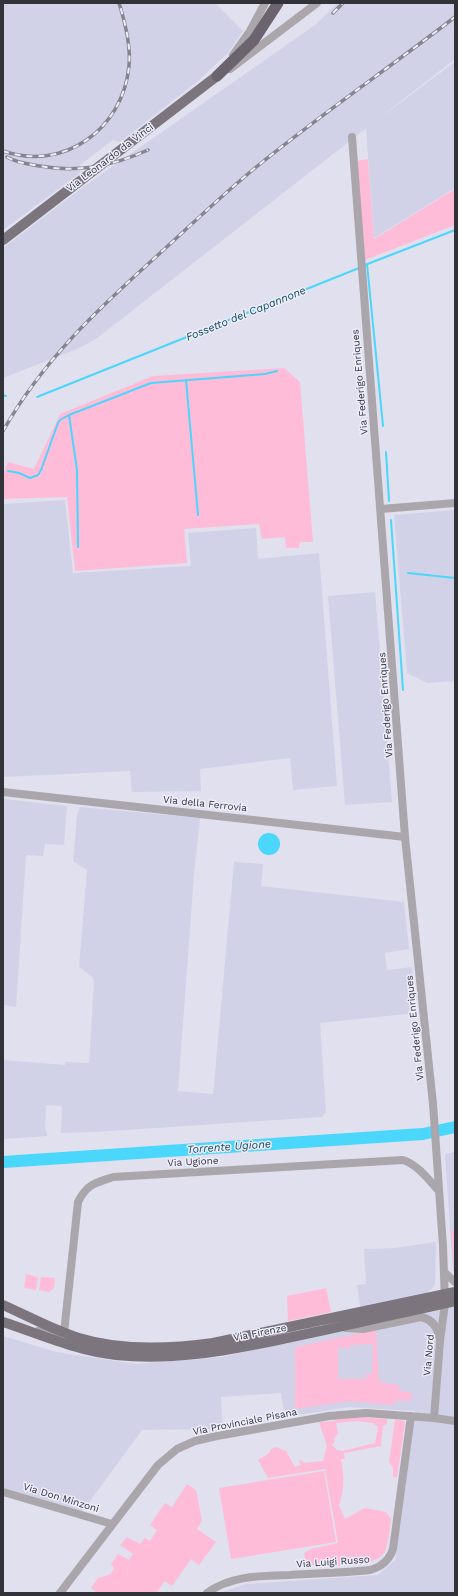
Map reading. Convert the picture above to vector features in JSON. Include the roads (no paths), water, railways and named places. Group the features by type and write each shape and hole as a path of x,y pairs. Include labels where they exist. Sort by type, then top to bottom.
{"highway":[{"path":"217,76 254,40 278,3"}],"main road":[{"name":"Via Leonardo da Vinci","path":"3,240 217,76"},
{"name":"Via Firenze","path":"3,1305 64,1332 90,1341 126,1346 187,1346 213,1343 450,1298"},
{"name":"Via Firenze","path":"3,1322 86,1350 115,1355 165,1357 220,1352 339,1328 450,1298"}],"street":[{"name":"Via Leonardo da Vinci","path":"217,76 250,31 265,3"},
{"name":"Via Leonardo da Vinci","path":"217,76 252,53 317,3"},
{"name":"Via Federigo Enriques","path":"352,136 405,837 433,1104 444,1272 450,1298"},
{"path":"381,509 455,504"},
{"name":"Via della Ferrovia","path":"3,792 405,837"},
{"name":"Via Ugione","path":"64,1332 78,1202 85,1190 94,1183 113,1177 403,1160 417,1167 439,1191"},
{"path":"444,1272 455,1282"},
{"name":"Via Nord","path":"434,1418 440,1341 450,1298"},
{"name":"Via Firenze","path":"339,1328 362,1329 421,1317 428,1319 433,1323 438,1332 440,1341"},
{"name":"Via Firenze","path":"32,1331 64,1332"},
{"name":"Via Provinciale Pisana","path":"60,1593 158,1465 176,1449 217,1436 330,1416 366,1413 455,1421"},
{"name":"Via Luigi Russo","path":"207,1593 233,1580 254,1577 370,1570 379,1567 386,1562 392,1549 411,1416"},
{"name":"Via Don Minzoni","path":"3,1492 112,1524"}],"water":[{"path":"269,833 277,836 280,844 277,852 269,855 261,852 258,844 261,836"}],"waterway":[{"name":"Fossetto del Capannone","path":"365,265 455,230"},
{"path":"367,264 383,426"},
{"name":"Fossetto del Capannone","path":"37,397 359,268"},
{"path":"8,471 19,473 30,478 38,475 60,420 69,415 151,383 265,374 277,371"},
{"path":"186,380 198,515"},
{"path":"69,415 77,470 78,547"},
{"path":"386,452 389,501"},
{"path":"391,520 403,690"},
{"path":"408,573 455,578"},
{"name":"Torrente Ugione","path":"3,1162 423,1134 455,1127"}],"railway":[{"path":"3,151 26,156 48,155 68,150 87,140 103,126 115,109 124,89 129,66 128,42 119,3"},
{"path":"333,13 343,3"},
{"path":"3,431 19,405 54,358 114,295 255,168 304,129 455,17"},
{"path":"7,157 27,164 68,169 95,167 108,164 135,156 148,150"}]}
